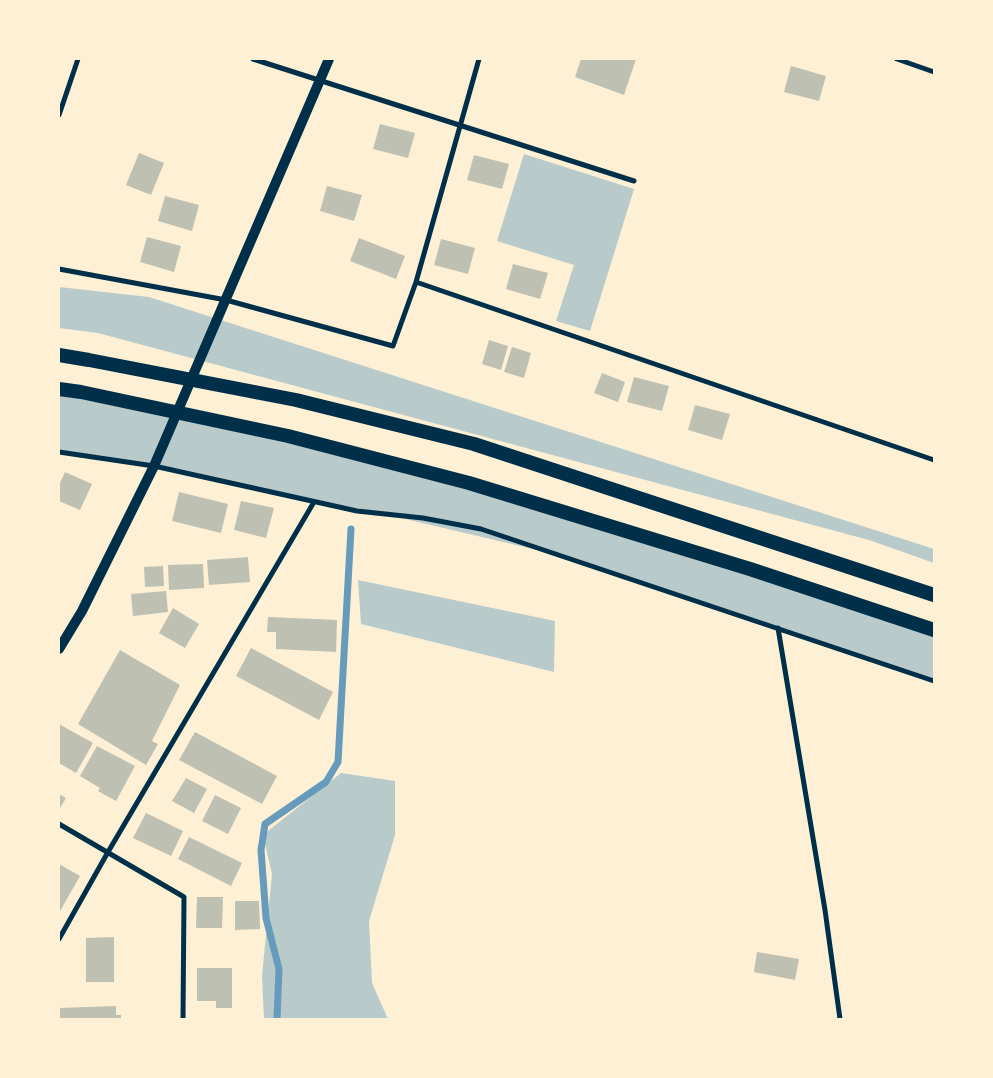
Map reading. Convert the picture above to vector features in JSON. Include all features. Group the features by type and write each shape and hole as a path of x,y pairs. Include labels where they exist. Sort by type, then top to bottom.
{"highway":[{"path":"59,355 296,400 474,444 934,595"},
{"path":"59,389 98,395 288,436 469,483 750,569 934,630"}],"main road":[{"path":"59,650 82,611 154,466 330,59"}],"street":[{"path":"59,116 78,59"},
{"path":"253,59 461,124 634,181"},
{"path":"59,269 226,300 393,346 416,282 479,59"},
{"path":"897,59 934,72"},
{"path":"416,282 934,460"},
{"path":"59,452 154,466 357,511 423,518 481,529 934,681"},
{"path":"59,940 108,852 314,502"},
{"path":"778,628 825,910 840,1019"},
{"path":"59,824 184,897 183,1019"}],"shaded area":[{"path":"524,154 634,189 590,331 556,321 574,265 497,241"},
{"path":"59,287 149,297 934,549 934,563 869,540 98,333 59,328"},
{"path":"59,391 122,401 513,497 934,630 934,681 563,556 384,514 154,466 59,453"},
{"path":"358,580 555,621 554,672 361,624"},
{"path":"341,773 395,781 395,835 369,921 372,983 388,1019 264,1019 262,976 272,874 263,835"}],"building":[{"path":"581,59 636,59 624,95 575,77"},
{"path":"791,66 826,76 819,101 784,92"},
{"path":"380,124 415,133 408,158 373,149"},
{"path":"139,153 164,163 151,195 126,185"},
{"path":"474,155 509,164 502,189 467,180"},
{"path":"327,186 362,195 354,221 320,211"},
{"path":"165,196 199,205 192,231 158,221"},
{"path":"147,237 181,246 174,272 140,262"},
{"path":"359,238 405,256 396,279 350,261"},
{"path":"441,239 475,248 468,274 434,265"},
{"path":"513,264 548,273 540,299 506,289"},
{"path":"489,340 508,346 501,370 482,364"},
{"path":"512,347 531,353 524,378 504,372"},
{"path":"602,373 625,382 618,402 594,393"},
{"path":"634,377 669,386 662,411 627,402"},
{"path":"695,405 730,414 722,440 688,430"},
{"path":"65,472 92,484 80,510 59,501 59,485"},
{"path":"179,492 228,504 221,533 172,521"},
{"path":"241,501 274,508 266,538 234,530"},
{"path":"248,557 250,582 209,585 207,560"},
{"path":"203,564 204,588 169,590 168,565"},
{"path":"163,566 164,586 145,587 144,567"},
{"path":"166,591 168,612 133,616 131,594"},
{"path":"173,608 199,624 185,648 159,633"},
{"path":"268,617 337,620 336,652 276,649 276,632 267,632"},
{"path":"251,648 333,692 319,720 236,676"},
{"path":"120,650 180,685 152,741 158,744 146,765 78,724"},
{"path":"59,724 93,743 76,773 59,763"},
{"path":"195,732 277,776 262,804 179,760"},
{"path":"97,746 135,766 116,801 98,791 100,788 80,776"},
{"path":"186,778 207,789 194,813 172,801"},
{"path":"59,794 66,798 59,810"},
{"path":"215,795 241,808 228,834 202,821"},
{"path":"146,813 183,831 171,856 133,838"},
{"path":"189,837 242,863 231,886 178,859"},
{"path":"59,864 80,876 59,913"},
{"path":"197,897 223,897 222,928 196,928"},
{"path":"235,901 259,901 260,929 235,930"},
{"path":"114,937 114,982 86,982 86,938"},
{"path":"757,952 799,959 795,980 754,972"},
{"path":"197,968 232,968 232,1008 216,1008 216,1001 197,1001"},
{"path":"116,1006 116,1015 121,1015 121,1019 59,1019 59,1008"}],"waterway":[{"path":"277,1019 279,969 266,918 261,850 265,824 326,782 338,762 351,529"}]}
